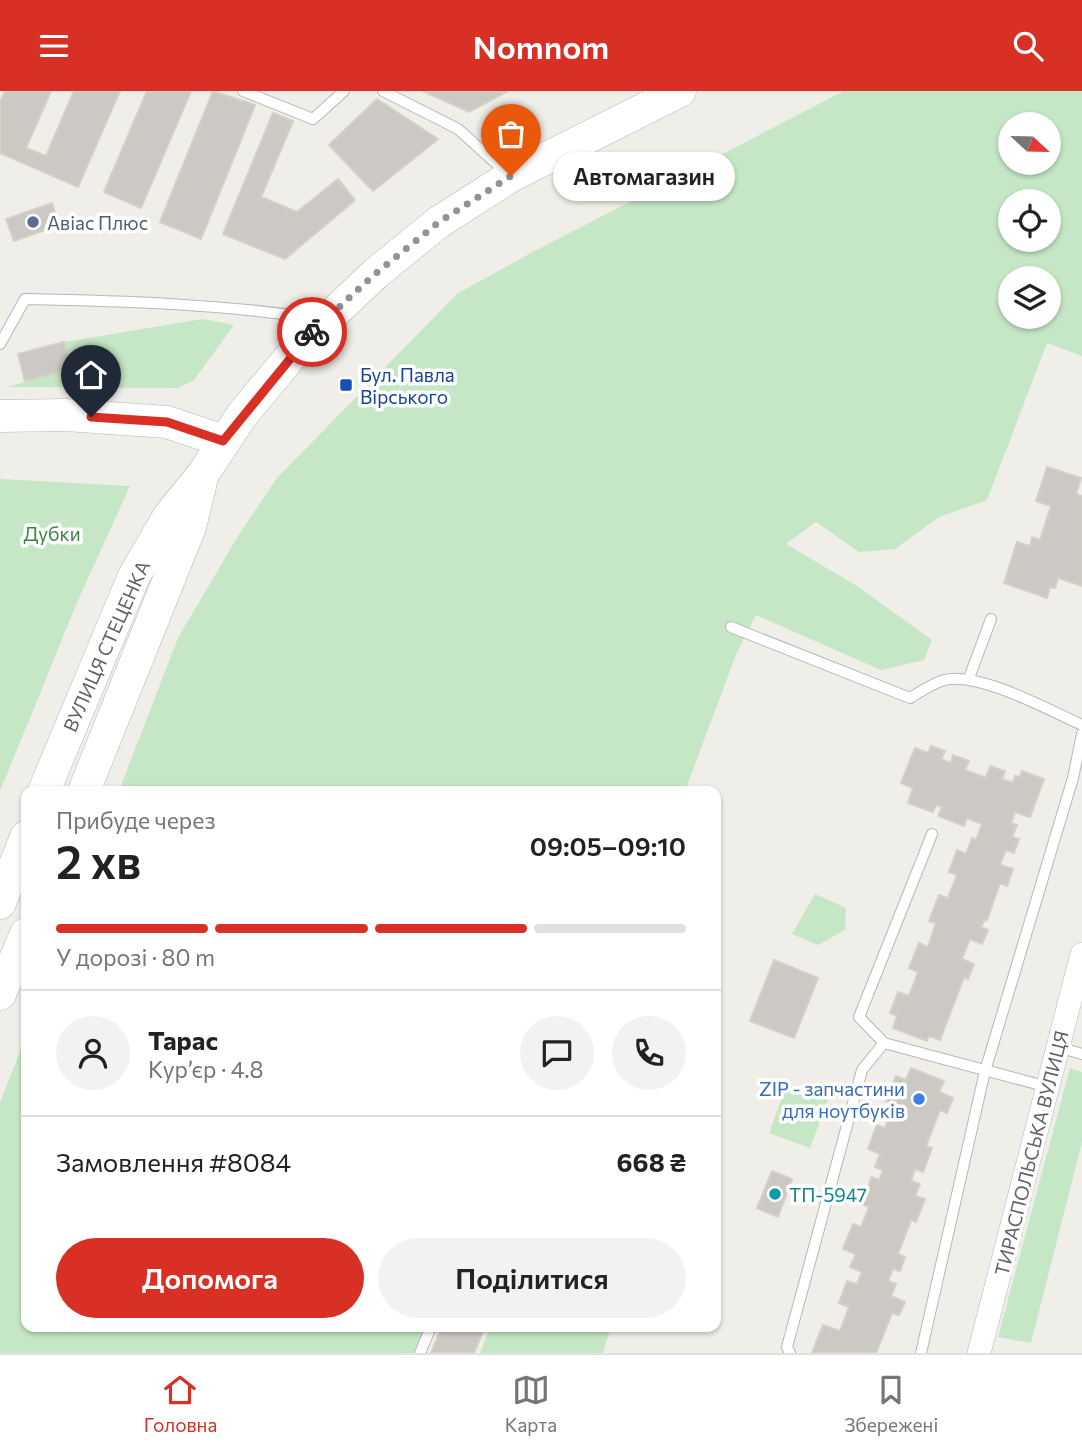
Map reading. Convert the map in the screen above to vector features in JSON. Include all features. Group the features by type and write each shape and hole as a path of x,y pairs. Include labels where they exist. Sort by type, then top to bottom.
{"main road":[{"name":"ВУЛИЦЯ СТЕЦЕНКА","path":"46,786 134,576 169,516 203,474 223,441 301,344 375,274 439,222 511,176 680,91"},
{"path":"0,416 66,415 167,422 223,441"},
{"name":"ВУЛИЦЯ СТЕЦЕНКА","path":"86,786 190,527 203,474"},
{"path":"0,903 21,850"},
{"path":"0,994 21,946"}],"street":[{"name":"ТИРАСПОЛЬСЬКА ВУЛИЦЯ","path":"979,1353 1082,954"}],"lane":[{"path":"243,91 313,119 344,91"},
{"path":"383,91 458,129 511,176"},
{"path":"0,344 25,299 146,301 255,309 326,319"},
{"path":"969,678 991,619"},
{"path":"731,627 910,698 944,680 969,678 1024,698 1082,725"},
{"path":"921,1353 985,1071 1073,778 1082,734"},
{"path":"932,834 859,1017 884,1043 1048,1087"},
{"path":"790,1353 787,1347 862,1070 884,1043"},
{"path":"1058,1047 1082,1054"},
{"path":"420,1353 429,1332"}],"green space":[{"path":"844,91 1082,91 1082,356 1047,343 987,500 939,517 895,549 859,552 816,522 786,544 857,586 932,640 924,660 881,670 756,615 737,652 687,786 121,786 178,638 238,536 277,478 457,294"},
{"path":"203,319 234,325 194,380 178,388 8,387 71,369 64,342"},
{"name":"Дубки","path":"0,479 130,486 79,598 0,791"},
{"path":"815,894 846,908 845,930 818,945 792,934"},
{"path":"21,1049 21,1332 431,1332 422,1353 0,1353 0,1103"},
{"path":"1070,1068 1082,1072 1082,1142 1031,1343 998,1337"},
{"path":"787,1084 828,1100 810,1148 769,1133"},
{"path":"488,1332 609,1332 603,1353 480,1353"}],"building":[{"path":"5,91 51,91 26,148 46,156 74,91 120,91 78,187 0,153 0,102"},
{"path":"147,91 191,91 141,208 104,192"},
{"path":"213,91 255,105 201,239 160,222"},
{"path":"423,91 508,91 469,112"},
{"path":"377,99 438,139 373,191 329,145"},
{"path":"273,113 293,121 261,197 297,212 338,179 355,200 285,259 223,234"},
{"name":"Авіас Плюс","path":"52,203 59,225 14,241 6,219"},
{"path":"64,342 71,369 25,381 18,354"},
{"path":"1047,467 1081,478 1076,494 1082,496 1082,586 1058,578 1055,588 1050,587 1047,598 1004,583 1017,542 1030,546 1032,537 1040,540 1051,506 1036,501"},
{"path":"931,746 945,751 941,759 951,763 953,755 969,761 965,770 986,778 990,766 1005,771 1002,779 1013,783 1015,776 1020,777 1022,771 1044,779 1030,817 1015,812 1011,823 1017,825 1012,837 1019,839 1014,853 1006,850 1000,865 1013,869 1007,886 1000,883 987,920 985,919 981,927 988,930 982,944 970,939 962,959 974,964 968,979 964,977 940,1040 929,1036 927,1041 893,1028 897,1016 890,1013 898,992 909,996 918,972 909,968 919,943 928,947 936,923 929,921 939,895 948,898 957,875 949,872 957,850 966,854 972,838 976,840 982,824 967,818 964,826 938,816 942,807 936,805 933,812 908,803 913,788 901,783 915,748 928,753"},
{"path":"774,960 818,978 794,1038 750,1021"},
{"path":"911,1068 944,1081 939,1092 953,1098 947,1113 940,1110 926,1146 932,1148 923,1172 915,1169 911,1181 920,1184 915,1196 925,1199 916,1222 911,1220 898,1254 905,1257 900,1271 893,1269 888,1281 896,1284 891,1296 905,1302 899,1315 892,1313 876,1353 812,1353 823,1325 840,1331 849,1307 839,1303 847,1281 857,1284 862,1272 850,1267 856,1254 843,1249 853,1224 861,1227 869,1207 861,1204 872,1177 879,1180 883,1170 875,1167 880,1154 868,1149 877,1125 885,1128 890,1115 894,1104 886,1101 896,1076 906,1080"},
{"name":"ТП-5947","path":"772,1171 792,1179 778,1217 757,1208"},
{"path":"440,1332 483,1332 474,1353 431,1353"}],"way so far":[{"path":"312,332 375,274 439,222 511,176"}],"place":[{"name":"Автомагазин","path":"511,176"},
{"name":"Авіас Плюс","path":"33,222"},
{"name":"Бул. Павла Вірського","path":"346,385"},
{"name":"ZIP - запчастини для ноутбуків","path":"919,1099"},
{"name":"ТП-5947","path":"775,1194"}],"route":[{"path":"91,417 167,422 223,441 312,332"}]}
